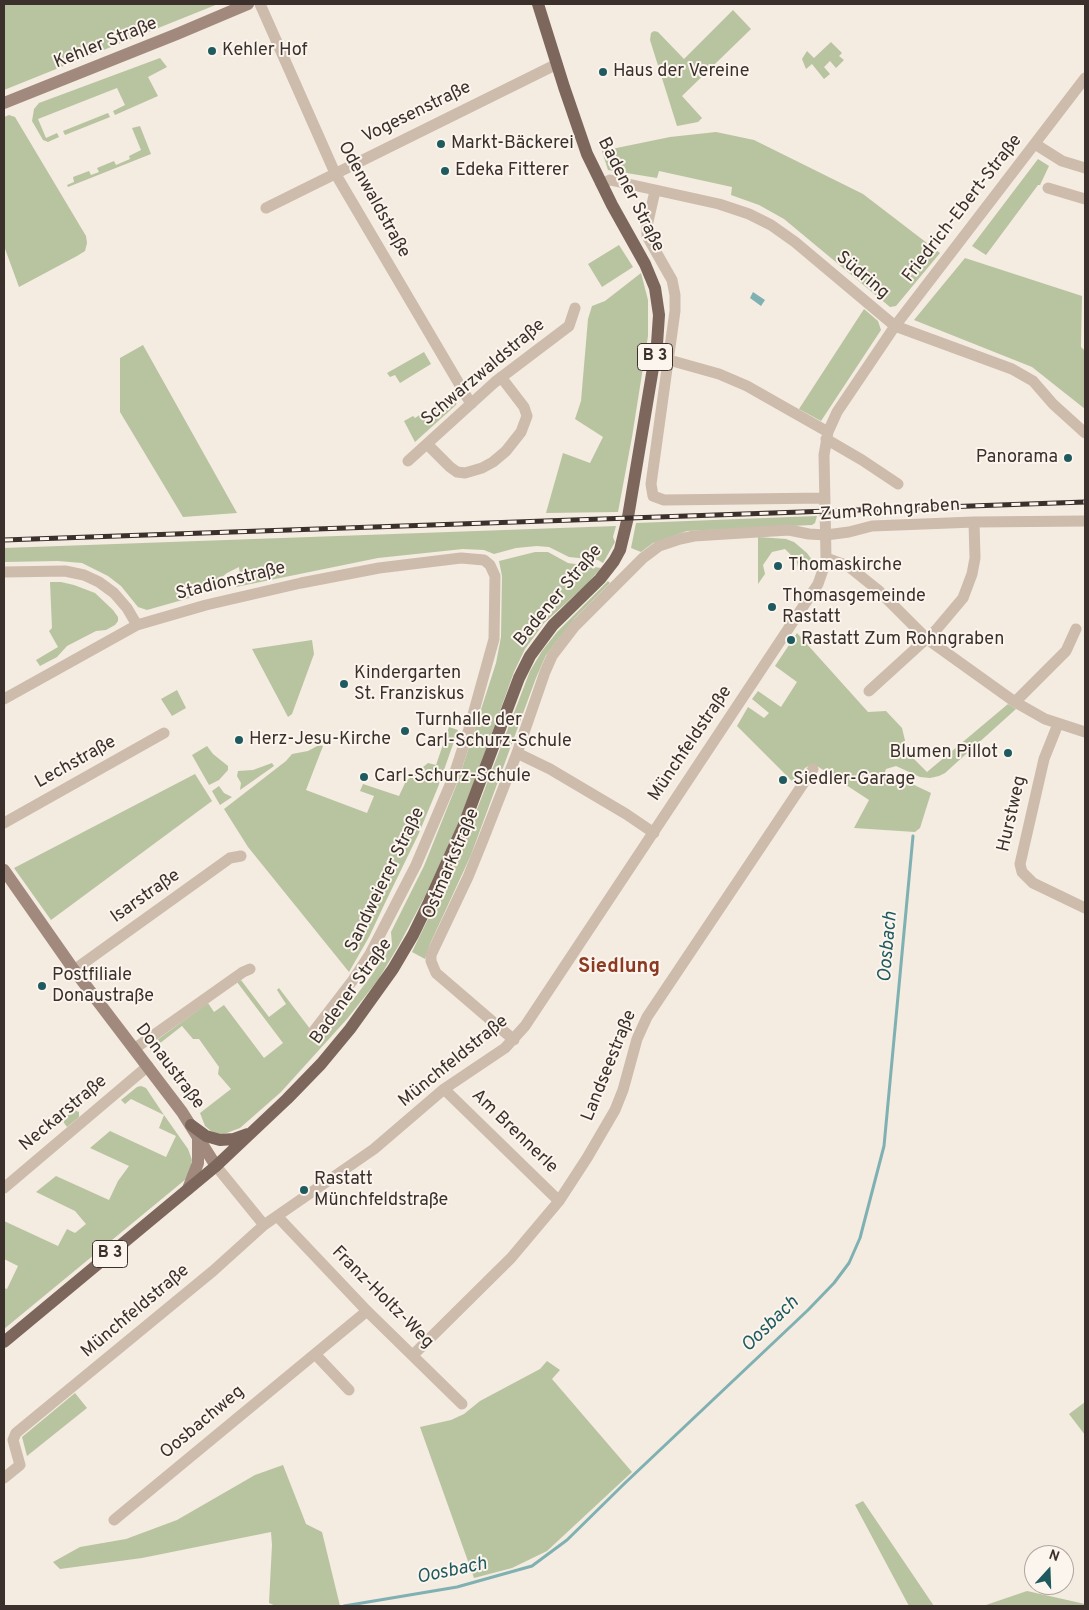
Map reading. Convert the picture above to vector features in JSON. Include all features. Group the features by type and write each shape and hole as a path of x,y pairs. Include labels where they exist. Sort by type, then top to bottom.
{"main road":[{"name":"Badener Straße","path":"4,1342 216,1166 288,1099 350,1029 392,969 417,927 452,854 519,678 530,656 553,625 600,579 620,550 632,495 657,344 659,315 655,288 645,264 601,184 586,151 556,64 538,4"},
{"path":"194,1130 220,1140 234,1139 251,1134"}],"street":[{"name":"Kehler Straße","path":"4,103 248,4"},
{"name":"Odenwaldstraße","path":"260,4 335,173 471,404"},
{"name":"Vogesenstraße","path":"266,208 556,64"},
{"name":"Friedrich-Ebert-Straße","path":"826,535 824,456 827,436 837,412 895,326 1085,78"},
{"path":"1035,144 1062,161 1085,168"},
{"name":"Südring","path":"601,184 610,180 719,204 749,214 771,225 795,242 895,326 1012,369 1033,381 1053,404 1085,432"},
{"path":"1048,188 1085,199"},
{"path":"655,191 647,226 647,236 672,280 675,295 675,311 651,491 652,496 664,500 825,498"},
{"name":"Schwarzwaldstraße","path":"408,461 501,377 569,326 575,308"},
{"path":"669,360 719,374 747,386 827,436 898,484"},
{"path":"428,444 450,467 458,472 465,473 487,465 506,451 521,432 527,416 524,407 501,377"},
{"name":"Zum Rohngraben","path":"643,558 659,546 694,536 789,530 826,535 872,526 1085,520"},
{"path":"869,691 927,639 963,598 976,558 974,522"},
{"name":"Münchfeldstraße","path":"4,1478 20,1465 13,1440 16,1434 213,1271 264,1225 374,1149 444,1089 514,1040 812,594 826,558 826,535"},
{"name":"Stadionstraße","path":"4,699 137,625 206,605 370,570 461,558 484,560"},
{"name":"Ostmarkstraße","path":"514,1040 436,972 431,960 433,951 471,870 517,753 552,656 575,626 643,558"},
{"path":"826,558 848,566 878,590 927,639 1015,702 1032,713 1058,724 1085,732"},
{"name":"Sandweierer Straße","path":"313,1032 353,980 370,954 416,865 453,778 469,729 494,638 495,576 490,565 484,560"},
{"path":"4,572 66,571 84,575 99,582 114,593 127,608 137,625"},
{"path":"1015,702 1066,651 1076,629"},
{"name":"Hurstweg","path":"1058,724 1044,759 1020,864 1022,872 1033,883 1085,908"},
{"name":"Lechstraße","path":"4,823 164,733"},
{"path":"517,753 557,773 654,833"},
{"name":"Landseestraße","path":"413,1355 511,1258 559,1201 615,1110 623,1090 637,1039 648,1017 813,769"},
{"name":"Isarstraße","path":"74,970 230,858 241,856"},
{"name":"Donaustraße","path":"4,870 74,970 148,1066 194,1130 216,1166"},
{"path":"134,1048 250,969"},
{"name":"Neckarstraße","path":"4,1188 148,1066"},
{"name":"Am Brennerle","path":"444,1089 559,1201"},
{"path":"188,1189 198,1163 199,1151 194,1130"},
{"path":"216,1166 264,1225"},
{"name":"Franz-Holtz-Weg","path":"277,1216 367,1311 462,1404"},
{"name":"Oosbachweg","path":"114,1520 367,1311"},
{"path":"315,1354 349,1390"}],"green space":[{"path":"4,4 218,4 4,90"},
{"path":"733,10 751,29 682,96 702,118 698,122 677,126 650,40 651,33 654,31 658,32 684,59"},
{"path":"831,42 842,53 839,56 844,60 836,68 830,61 824,67 830,74 824,79 812,64 806,69 802,59 807,51 814,58"},
{"path":"160,58 167,67 148,77 158,96 115,115 113,111 125,105 117,88 38,119 46,138 57,133 59,137 48,142 43,140 32,121 34,109 39,103"},
{"path":"108,113 110,117 65,135 63,131"},
{"path":"9,115 15,117 86,236 87,243 85,251 19,287 4,246 4,117"},
{"path":"140,126 151,154 68,187 67,185 74,182 73,177 89,171 91,175 99,172 97,168 114,161 116,165 130,159 129,156 141,150 132,128"},
{"path":"716,132 754,140 863,194 940,253 896,306 890,307 784,219 759,205 731,195 732,187 659,171 657,178 608,170 602,151 670,137"},
{"path":"1038,159 1049,166 1040,185 1038,185 986,255 972,246"},
{"path":"619,245 633,267 602,287 588,264"},
{"path":"965,258 1082,296 1081,347 1085,351 1085,409 1032,367 914,320"},
{"path":"641,273 648,300 648,336 618,512 546,513 563,453 590,463 603,437 575,419 581,401 588,319 592,306 605,301"},
{"path":"864,309 878,321 881,330 821,421 799,409"},
{"path":"143,345 237,513 183,517 120,412 120,358"},
{"path":"424,352 431,364 400,383 395,375 390,377 387,373"},
{"path":"456,393 458,397 456,405 415,442 404,421 421,414 424,418 436,410 434,406"},
{"path":"817,516 815,523 812,525 687,531 653,543 641,552 631,548 636,523"},
{"path":"616,526 613,537 615,542 603,563 598,560 569,557 549,547 516,548 494,554 484,550 463,549 378,558 236,587 235,583 240,576 239,567 227,573 200,595 147,610 138,607 121,586 108,576 82,563 58,561 4,562 4,548"},
{"path":"758,537 786,539 794,542 807,553 812,560 812,565 807,571 799,572 796,557 785,549 772,552 763,565 765,574 758,584"},
{"path":"535,552 548,552 568,563 601,568 586,585 544,623 525,649 514,672 454,834 425,896 399,945 378,980 347,1019 281,1092 240,1128 224,1134 211,1131 205,1126 200,1113 231,1089 218,1074 219,1067 199,1039 193,1039 182,1026 150,1051 150,1045 208,1003 214,1012 224,1005 264,1058 283,1043 237,982 241,980 269,1017 286,1004 277,990 279,988 317,1038 342,1014 371,976 392,944 391,932 424,866 458,781 496,663 501,637 502,576 499,561"},
{"path":"608,581 610,583 575,618 546,655 471,855 425,959 412,952 461,851 530,671 542,651 557,632"},
{"path":"50,582 74,585 95,593 113,610 118,617 118,621 106,630 96,631 67,646 57,657 40,666 36,660 58,647 49,631 52,628"},
{"path":"797,633 868,712 886,711 902,728 908,753 927,772 1008,704 1016,709 945,773 939,776 930,778 920,777 896,766 886,769 884,775 887,780 910,783 931,793 920,828 915,832 854,828 869,800 812,764 805,768 794,783 737,726 748,707 764,718 769,713 752,699 758,691 781,707 797,682 775,666"},
{"path":"312,640 314,654 292,714 288,717 252,649"},
{"path":"177,690 186,708 172,716 161,699"},
{"path":"449,727 458,730 438,787 419,833 369,937 349,972 248,847 224,809 286,761 292,754 308,751 319,745 323,746 306,790 367,813 374,796 360,791 363,784 399,796 406,781 428,763 436,765"},
{"path":"207,746 213,754 228,766 228,770 219,780 209,785 192,755"},
{"path":"272,763 274,766 240,790 241,783 237,776 238,771 253,770"},
{"path":"195,774 212,801 51,920 14,868"},
{"path":"219,786 224,793 232,797 220,805 212,791"},
{"path":"141,1086 146,1088 164,1115 131,1099 125,1104 121,1100"},
{"path":"74,1110 79,1112 79,1117 67,1127 62,1120"},
{"path":"164,1115 188,1149 192,1160 186,1179 4,1329 4,1288 7,1289 18,1266 4,1259 4,1221 58,1246 67,1229 75,1233 86,1224 75,1211 36,1192 56,1176 109,1200 118,1181 129,1166 90,1148 110,1131 166,1157 176,1136 159,1128"},
{"path":"547,1361 560,1370 552,1379 632,1472 547,1551 512,1568 474,1578 420,1427 451,1420 464,1414 480,1401 540,1369"},
{"path":"75,1393 87,1408 27,1456 22,1437"},
{"path":"1085,1402 1085,1435 1069,1414"},
{"path":"283,1465 306,1524 322,1532 340,1606 276,1606 269,1603 271,1532 142,1558 60,1569 53,1562 80,1547 126,1539 177,1520 255,1475"},
{"path":"863,1501 934,1606 909,1606 855,1505"},
{"path":"1024,1592 1024,1595 1045,1595 1085,1604 1085,1606 983,1606"}],"water":[{"path":"753,292 765,300 761,306 750,298"}],"waterway":[{"name":"Oosbach","path":"344,1606 457,1587 532,1566 567,1540 808,1310 834,1283 849,1263 860,1238 884,1146 913,836"}],"railway":[{"path":"4,540 1085,502"}],"place":[{"name":"Kehler Hof","path":"212,51"},
{"name":"Haus der Vereine","path":"603,72"},
{"name":"Markt-Bäckerei","path":"441,144"},
{"name":"Edeka Fitterer","path":"445,171"},
{"name":"Panorama","path":"1068,458"},
{"name":"Thomaskirche","path":"778,566"},
{"name":"Thomasgemeinde Rastatt","path":"772,607"},
{"name":"Rastatt Zum Rohngraben","path":"791,640"},
{"name":"Kindergarten St. Franziskus","path":"344,684"},
{"name":"Turnhalle der Carl-Schurz-Schule","path":"405,731"},
{"name":"Herz-Jesu-Kirche","path":"239,740"},
{"name":"Blumen Pillot","path":"1008,753"},
{"name":"Carl-Schurz-Schule","path":"364,777"},
{"name":"Siedler-Garage","path":"783,780"},
{"name":"Postfiliale Donaustraße","path":"42,986"},
{"name":"Rastatt Münchfeldstraße","path":"304,1190"}],"district":[{"name":"Siedlung","path":"619,968"}]}
